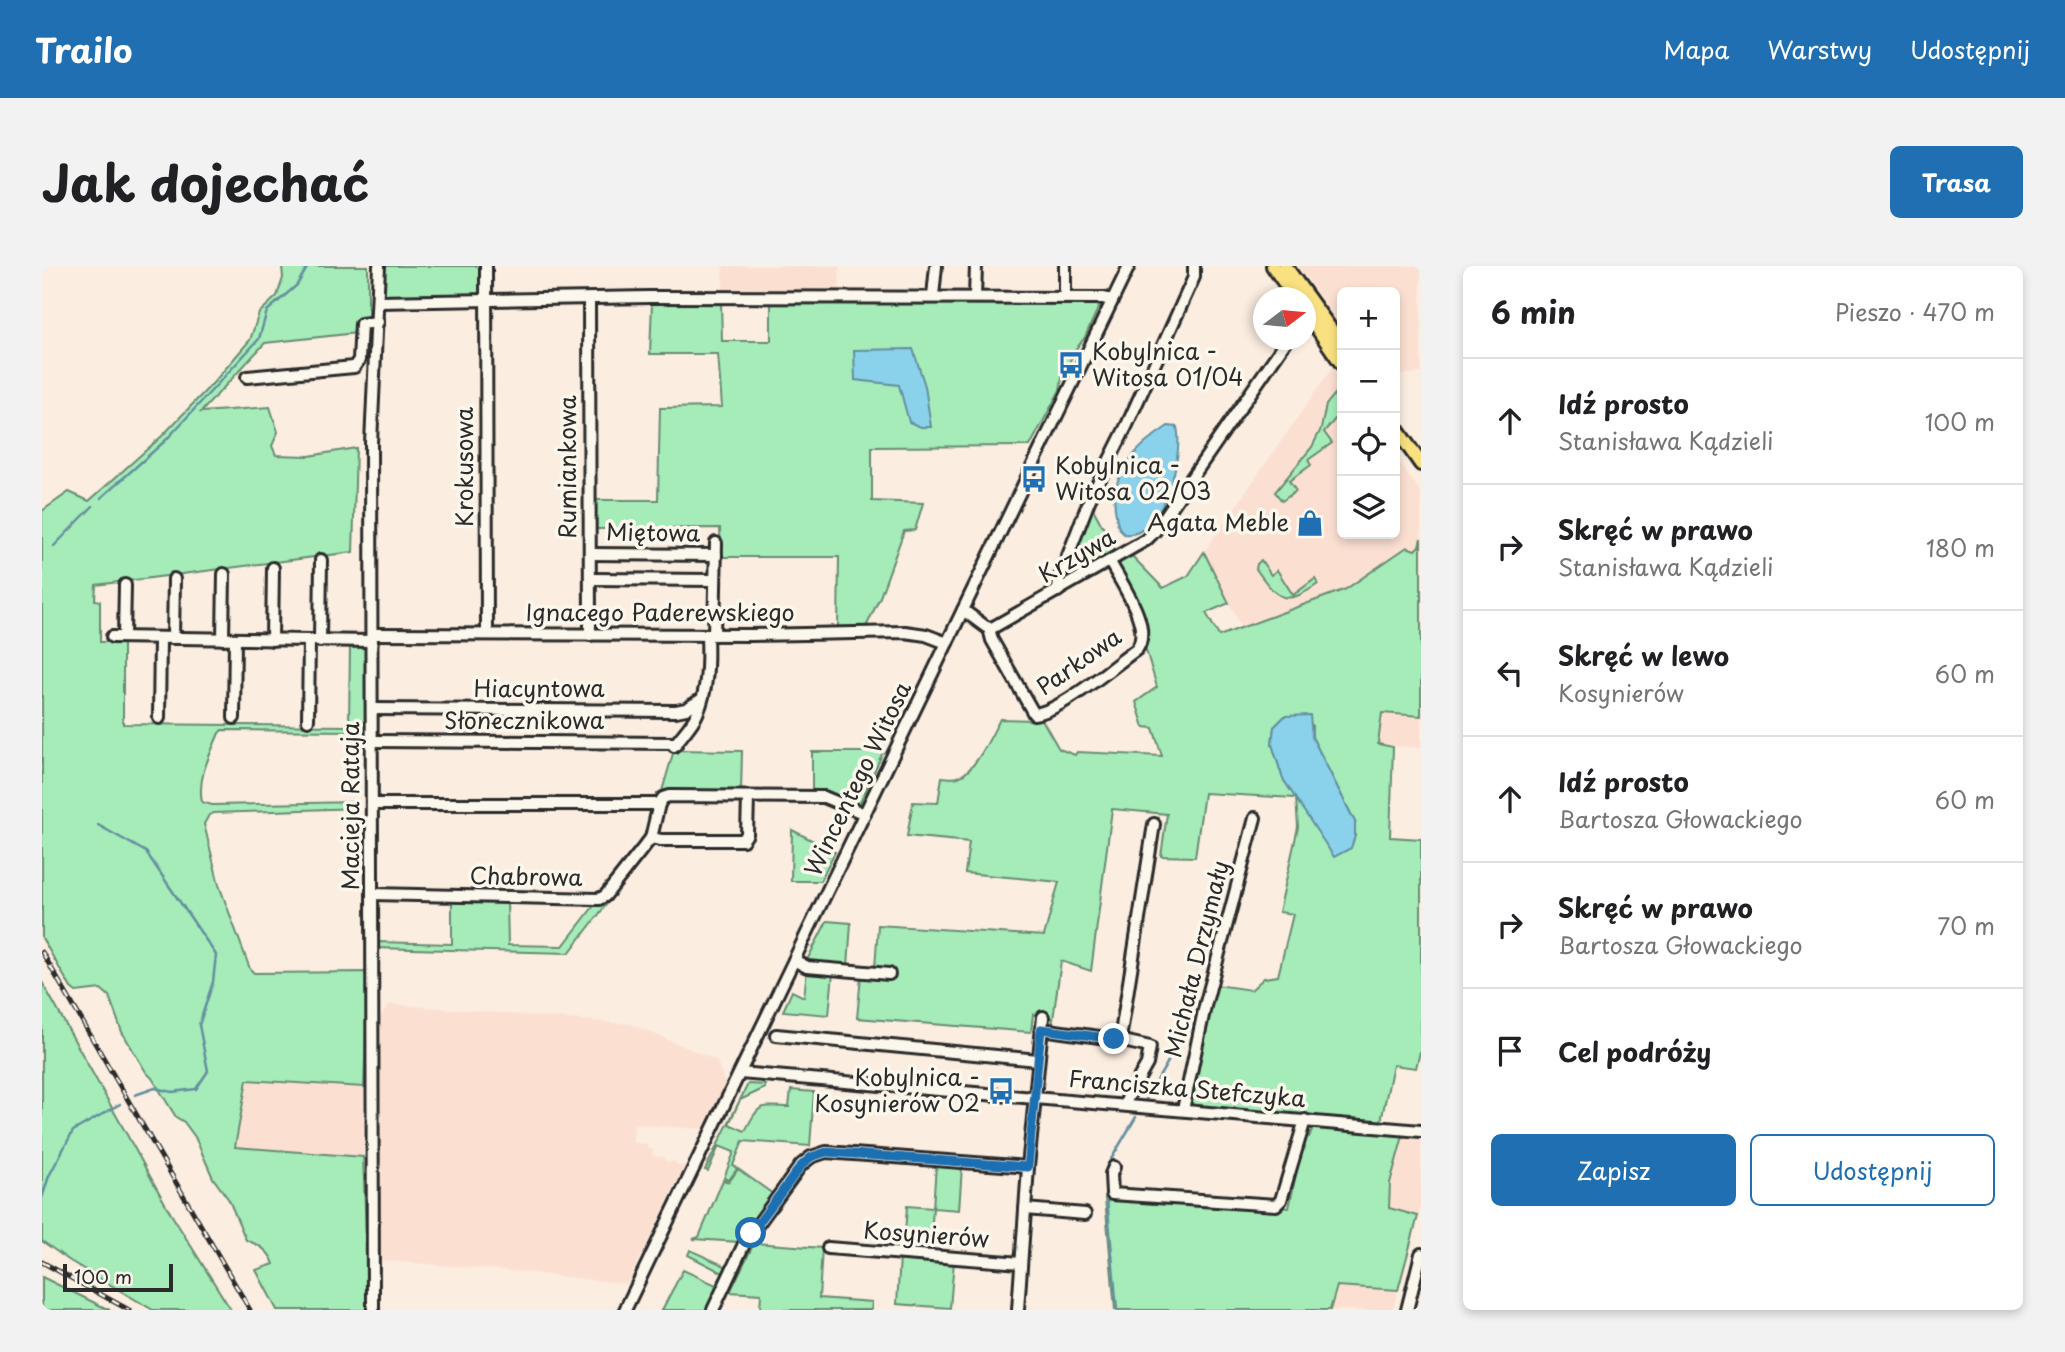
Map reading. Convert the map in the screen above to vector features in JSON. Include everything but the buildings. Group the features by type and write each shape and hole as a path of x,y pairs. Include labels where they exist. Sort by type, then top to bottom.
{"main road":[{"path":"1273,266 1287,287"},
{"path":"1285,266 1337,338"},
{"path":"1316,327 1337,358"},
{"path":"1400,434 1421,464"}],"street":[{"name":"Macieja Rataja","path":"373,1310 371,443 379,266"},
{"name":"Krokusowa","path":"486,266 487,634"},
{"path":"933,296 936,266"},
{"path":"975,297 976,266"},
{"path":"1065,266 1065,297"},
{"name":"Wincentego Witosa","path":"625,1310 1129,266"},
{"path":"1058,591 1059,579 1089,501 1127,425 1194,277 1194,266"},
{"path":"378,302 933,296 1112,300"},
{"name":"Rumiankowa","path":"589,299 590,635"},
{"path":"247,377 355,366 359,360 361,324 378,322"},
{"name":"Krzywa","path":"989,628 1141,544 1155,531 1280,350"},
{"path":"702,699 708,669 716,542"},
{"name":"Miętowa","path":"590,554 716,555"},
{"path":"308,719 321,560"},
{"name":"Parkowa","path":"989,628 992,640 1034,714 1048,710 1088,686 1137,649 1141,643 1143,634 1133,603 1110,562"},
{"path":"272,640 273,568"},
{"path":"225,574 234,718"},
{"path":"173,638 174,579"},
{"path":"590,579 715,580"},
{"path":"124,637 125,585"},
{"path":"963,610 989,628"},
{"name":"Ignacego Paderewskiego","path":"112,637 315,640 487,634 905,632 926,635 947,643"},
{"path":"159,718 160,638"},
{"name":"Hiacyntowa","path":"372,709 677,711 702,699"},
{"name":"Słonecznikowa","path":"372,741 675,744 696,717 702,699"},
{"path":"372,804 659,804 663,797 670,796 824,797 865,814"},
{"path":"651,838 743,840 747,834 748,797"},
{"name":"Chabrowa","path":"372,894 599,899 605,896 651,838 659,804"},
{"name":"Michała Drzymały","path":"1183,1110 1205,1006 1255,818"},
{"path":"1114,1039 1121,1033 1154,824"},
{"path":"794,960 807,967 889,974"},
{"name":"Kosynierów","path":"1018,1310 1028,1167 1043,1017"},
{"path":"1041,1029 1150,1047 1147,1064 1126,1105"},
{"path":"776,1035 1038,1060"},
{"name":"Franciszka Stefczyka","path":"740,1073 1421,1131"},
{"path":"1114,1167 1111,1174 1112,1194 1276,1205 1281,1200 1305,1120"},
{"path":"713,1310 751,1233 801,1166 811,1157 826,1152 1028,1167"},
{"path":"1025,1209 1085,1214"},
{"name":"Kosynierów","path":"828,1248 1021,1263"},
{"path":"1408,1310 1421,1254"}],"shaded area":[{"path":"723,266 839,266 840,294 723,293"},
{"path":"1298,266 1421,266 1421,373 1400,375 1400,287 1337,287 1337,321 1316,291 1316,287 1313,287"},
{"path":"1332,368 1337,376 1337,539 1400,539 1400,463 1421,493 1421,545 1341,593 1241,627 1204,552"},
{"path":"1382,713 1421,716 1421,748 1378,745"},
{"path":"390,1004 631,1024 716,1060 726,1084 703,1129 634,1124 633,1143 648,1144 648,1149 653,1149 652,1156 663,1157 678,1166 685,1166 627,1284 524,1272 377,1260 376,1022"},
{"path":"247,1080 364,1087 363,1157 235,1147"},
{"path":"1403,1136 1421,1138 1421,1207 1418,1216 1389,1208 1390,1183"},
{"path":"1337,1286 1398,1290 1392,1310 1330,1310"}],"green space":[{"path":"282,266 368,266 368,320 356,321 356,333 265,343 201,412 270,407 278,432 272,446 276,455 309,456 356,448 353,552 96,585 95,600 100,601 100,642 123,642 123,724 349,726 350,644 366,645 366,733 222,730 205,767 201,793 202,802 212,805 357,802 357,808 214,813 209,815 204,824 219,885 250,969 254,973 368,972 364,1087 247,1080 235,1147 363,1157 369,1310 277,1310 256,1270 274,1264 272,1259 263,1249 246,1240 229,1200 213,1178 195,1137 184,1122 176,1117 122,1032 109,996 101,989 76,992 71,988 42,938 42,511 69,492 89,501 162,436 250,340 259,313 277,296 283,278"},
{"path":"385,266 482,266 483,297 384,298"},
{"path":"721,301 722,341 771,341 771,302 1101,302 1085,337 1074,352 1062,378 1060,390 1030,446 872,447 872,501 923,503 915,530 904,531 866,627 838,629 839,557 721,557 720,528 595,529 592,500 658,500 660,408 722,407 718,354 650,354 652,302"},
{"path":"1337,391 1337,417 1324,432 1332,443 1308,460 1311,465 1289,481 1296,491 1282,501 1275,492 1312,447 1321,429 1326,405"},
{"path":"1092,507 1116,551 1089,566 1073,557"},
{"path":"1421,538 1421,716 1382,713 1378,744 1393,747 1390,837 1421,839 1421,1048 1416,1068 1393,1065 1381,1121 1188,1105 1217,985 1251,990 1264,978 1278,976 1293,914 1279,912 1298,827 1296,798 1204,793 1195,857 1161,856 1167,814 1112,809 1091,971 1061,961 1052,1027 1047,1025 1046,1016 1033,1014 1031,1032 857,1018 861,976 890,977 890,969 875,968 878,925 1044,936 1059,882 965,873 969,842 907,836 913,802 938,803 942,777 958,777 971,768 1000,719 1035,720 1040,716 1059,749 1075,755 1077,752 1162,756 1153,728 1144,727 1136,702 1157,687 1145,647 1146,634 1114,563 1132,556 1163,588 1188,576 1204,552 1229,603 1206,613 1219,636 1346,589 1407,547 1415,550","holes":["1285,716 1312,725 1312,737 1355,822 1300,803 1283,779 1272,744 1274,727"]},
{"path":"1261,560 1271,575 1277,570 1293,595 1315,579 1318,584 1297,596 1283,597 1270,588 1256,569"},
{"path":"674,750 742,751 741,792 662,791"},
{"path":"812,752 883,752 860,803 850,800 849,804 812,794"},
{"path":"792,830 835,852 820,881 791,881"},
{"path":"621,879 626,879 569,953 374,948 376,942 452,944 452,900 507,901 508,945 563,946 593,907 591,903"},
{"path":"827,921 851,923 848,966 806,962"},
{"path":"807,970 833,973 829,1015 783,1011 792,991 804,997"},
{"path":"42,982 171,1214 231,1310 153,1310 70,1261 42,1241"},
{"path":"748,1084 765,1085 765,1088 740,1100"},
{"path":"791,1090 814,1092 810,1146 743,1141 733,1165 737,1169 729,1180 724,1178 734,1152 719,1146 708,1171 705,1170 740,1100 729,1124 745,1131 761,1108 789,1107"},
{"path":"1313,1128 1403,1136 1390,1183 1389,1208 1418,1216 1398,1290 1337,1286 1330,1310 1115,1310 1105,1198 1274,1211 1279,1207 1289,1208 1304,1136 1309,1137"},
{"path":"936,1165 962,1167 959,1210 933,1208"},
{"path":"738,1169 773,1194 710,1310 662,1310 683,1270 716,1285 723,1273 688,1255 690,1250 727,1267 739,1242 693,1239 699,1237 723,1180 729,1182"},
{"path":"907,1206 933,1208 930,1250 904,1248"},
{"path":"754,1243 822,1248 819,1298 872,1302 871,1310 760,1310 761,1294 730,1292"},
{"path":"900,1257 954,1261 950,1308 897,1304"},
{"path":"42,1277 101,1306 110,1310 42,1310"}],"water":[{"path":"913,349 925,386 931,427 921,427 909,422 899,385 855,380 854,350"},
{"path":"1168,426 1177,427 1178,440 1174,475 1168,493 1150,524 1138,532 1124,534 1117,523 1114,500 1121,474 1136,452"},
{"path":"1310,715 1312,737 1355,822 1355,836 1351,848 1334,857 1283,779 1272,744 1274,727 1285,716"}],"waterway":[{"path":"101,498 166,440 259,339 267,311 297,285 308,266"},
{"path":"54,546 93,506"},
{"path":"98,825 146,852 216,955 213,982 199,1025 208,1071 196,1089 172,1092 155,1088 135,1095"},
{"path":"1144,1103 1184,1034 1195,1024"},
{"path":"42,1198 49,1176 73,1131 120,1104"},
{"path":"1117,1310 1105,1176 1107,1166 1136,1117"}],"railway":[{"path":"42,952 250,1310"},
{"path":"42,1262 129,1310"}],"place":[{"name":"Kobylnica - Witosa 01/04","path":"1071,365"},
{"name":"Kobylnica - Witosa 02/03","path":"1034,479"},
{"name":"Agata Meble","path":"1310,523"},
{"name":"Kobylnica - Kosynierów 02","path":"1001,1091"}],"route":[{"path":"751,1233 801,1166 817,1154 826,1152 1028,1167 1041,1029 1114,1039"}]}
